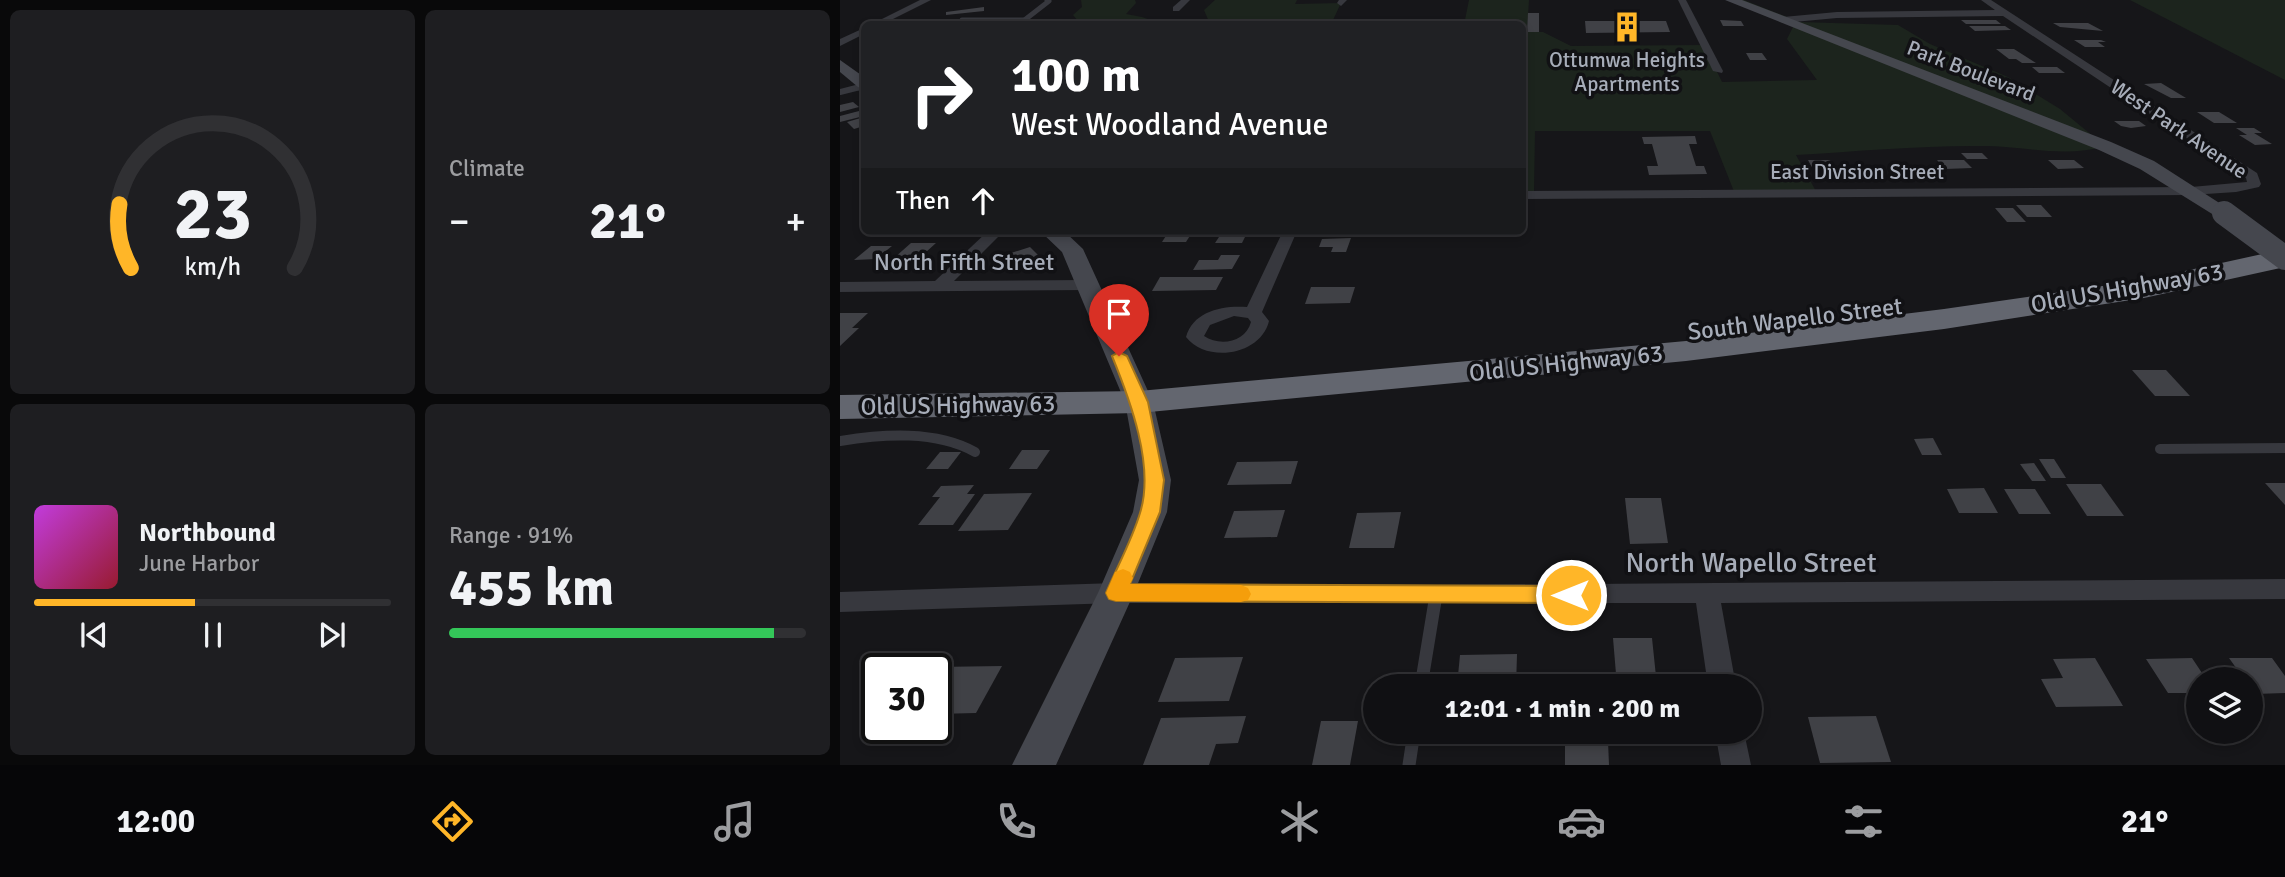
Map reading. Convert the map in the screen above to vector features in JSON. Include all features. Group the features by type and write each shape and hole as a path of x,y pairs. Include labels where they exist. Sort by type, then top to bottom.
{"highway":[{"name":"South Wapello Street","path":"840,386 1135,391 1261,373 1612,342 1775,322 2094,277 2285,240"},
{"name":"Old US Highway 63","path":"840,407 1135,391 1686,351 1944,319 2144,289 2285,258"}],"main road":[{"name":"Park Boulevard","path":"1731,0 2105,146 2147,165 2191,191"},
{"path":"840,64 861,82"},
{"name":"West Park Avenue","path":"2191,191 2285,258"},
{"path":"1034,765 1116,593 1150,512 1155,480 1135,391 1072,249 1056,235"}],"street":[{"path":"883,21 927,0"},
{"path":"1176,9 1186,0"},
{"path":"1682,0 1718,71"},
{"name":"West Park Avenue","path":"1985,0 2252,176 2254,184 2191,191"},
{"path":"1783,20 1838,15 2004,13"},
{"path":"840,45 861,33"},
{"path":"840,45 861,47"},
{"name":"East Division Street","path":"1526,195 2191,191"},
{"path":"940,286 993,235"},
{"path":"1253,313 1288,235"},
{"name":"North Fifth Street","path":"840,287 1087,285"},
{"name":"North Wapello Street","path":"840,602 1116,593 1436,596 2285,589"},
{"path":"1707,594 1721,674"},
{"path":"1732,744 1736,765"}],"lane":[{"path":"962,20 1025,20 1043,8 1049,1 1046,0"},
{"path":"840,92 861,86"},
{"path":"840,441 905,435 949,442 975,452"},
{"path":"2160,449 2285,448"},
{"path":"1423,674 1436,596"},
{"path":"1409,765 1412,744"}],"shaded area":[{"path":"1081,0 1135,0 1136,3 1126,14 1153,21 1078,21 1073,15 1082,7"},
{"path":"1215,0 1297,0 1295,4 1341,3 1333,20 1465,20 1469,0 1529,0 1527,32 1543,32 1571,46 1704,45 1722,82 1817,80 1787,39 1794,25 1731,0 1744,0 1800,22 1898,25 1930,44 2008,77 2060,109 2105,146 2062,152 1988,146 1940,146 1796,155 1817,193 1735,194 1710,131 1535,131 1534,195 1526,195 1526,21 1209,21 1204,10"},
{"path":"2130,0 2285,0 2285,80"}],"building":[{"path":"984,7 984,11 946,15 946,12"},
{"path":"1528,13 1539,13 1539,32 1527,32"},
{"path":"1720,20 1741,21 1744,26 1723,26"},
{"path":"1961,20 1996,20 2001,24 1966,24"},
{"name":"Ottumwa Heights Apartments","path":"1585,21 1666,21 1670,32 1586,33"},
{"path":"2053,23 2088,23 2103,31 2060,27"},
{"path":"1969,26 2005,26 2011,30 1975,31"},
{"path":"2074,40 2106,42 2098,42 2105,47 2085,47"},
{"path":"1996,49 2014,49 2036,63 2009,59"},
{"path":"1746,53 1762,53 1767,60 1750,60"},
{"path":"2032,67 2057,67 2065,73 2039,73"},
{"path":"2161,83 2186,98 2171,98 2144,84"},
{"path":"853,102 859,107 840,112 840,105"},
{"path":"859,111 861,113 861,117 840,122 840,116"},
{"path":"2197,112 2219,112 2237,123 2214,123"},
{"path":"861,118 861,127 854,129 847,122"},
{"path":"2114,121 2139,121 2146,126 2131,128"},
{"path":"2236,128 2254,128 2262,133 2254,133 2272,144 2255,145 2239,135 2247,135"},
{"path":"1695,136 1697,144 1689,144 1696,166 1704,166 1707,174 1649,175 1647,166 1658,166 1652,144 1644,144 1642,137"},
{"path":"1961,153 1982,153 1988,159 1967,159"},
{"path":"1808,160 1830,160 1837,172 1815,173"},
{"path":"1937,160 1964,160 1972,168 1945,169"},
{"path":"2048,160 2074,160 2084,168 2058,169"},
{"path":"2016,205 2041,205 2052,217 2027,217"},
{"path":"1995,208 2013,208 2026,222 2007,222"},
{"path":"1166,235 1190,235 1186,242 1162,242"},
{"path":"1220,235 1246,235 1242,243 1215,243"},
{"path":"1351,238 1346,252 1331,252 1333,247 1319,247 1322,239"},
{"path":"911,243 936,243 915,262 900,262 905,258 894,258"},
{"path":"871,246 892,246 876,259 854,260"},
{"path":"1030,247 1043,260 1010,271 998,257"},
{"path":"1221,255 1240,255 1232,269 1193,270 1199,260 1218,260"},
{"path":"1160,277 1223,277 1216,290 1152,291"},
{"path":"1311,287 1355,287 1350,303 1305,304"},
{"path":"840,313 868,313 852,328 859,328 840,346"},
{"path":"2132,370 2166,370 2190,396 2155,396"},
{"path":"1933,438 1942,455 1922,455 1914,439"},
{"path":"1022,450 1050,450 1037,469 1009,469"},
{"path":"940,452 961,452 948,469 926,469"},
{"path":"2039,459 2054,459 2066,478 2051,478"},
{"path":"1298,461 1291,484 1227,485 1237,462"},
{"path":"2034,463 2046,481 2032,481 2020,464"},
{"path":"2265,483 2285,483 2285,505"},
{"path":"2066,484 2101,484 2124,516 2087,516"},
{"path":"974,485 967,494 975,494 953,525 918,525 940,497 932,497 941,486"},
{"path":"1984,488 1998,513 1959,513 1947,489"},
{"path":"2004,489 2035,489 2051,514 2019,514"},
{"path":"1032,493 1008,530 958,531 984,494"},
{"path":"1625,498 1661,498 1668,543 1630,544"},
{"path":"1285,510 1277,537 1224,538 1234,511"},
{"path":"1401,512 1394,548 1349,548 1357,513"},
{"path":"1613,638 1652,638 1656,674 1616,674"},
{"path":"1517,654 1516,674 1458,674 1460,655"},
{"path":"1243,657 1229,701 1158,702 1175,658"},
{"path":"2095,658 2123,706 2056,707 2041,679 2063,678 2053,659"},
{"path":"2192,658 2198,667 2186,667 2186,693 2168,693 2146,659"},
{"path":"2229,658 2272,658 2285,676 2285,693 2263,694 2263,667 2235,667"},
{"path":"1002,666 976,713 952,714 952,667"},
{"path":"1246,716 1238,743 1216,744 1209,765 1143,765 1161,718"},
{"path":"1876,716 1891,762 1820,763 1808,717"},
{"path":"1321,721 1358,721 1350,765 1312,765"},
{"path":"1565,744 1608,744 1609,765 1565,765"}],"slow traffic":[{"path":"1123,578 1116,593 1241,594"}],"place":[{"name":"Ottumwa Heights Apartments","path":"1627,27"}],"route":[{"path":"1119,356 1139,402 1155,480 1150,512 1116,593 1571,595"}]}
